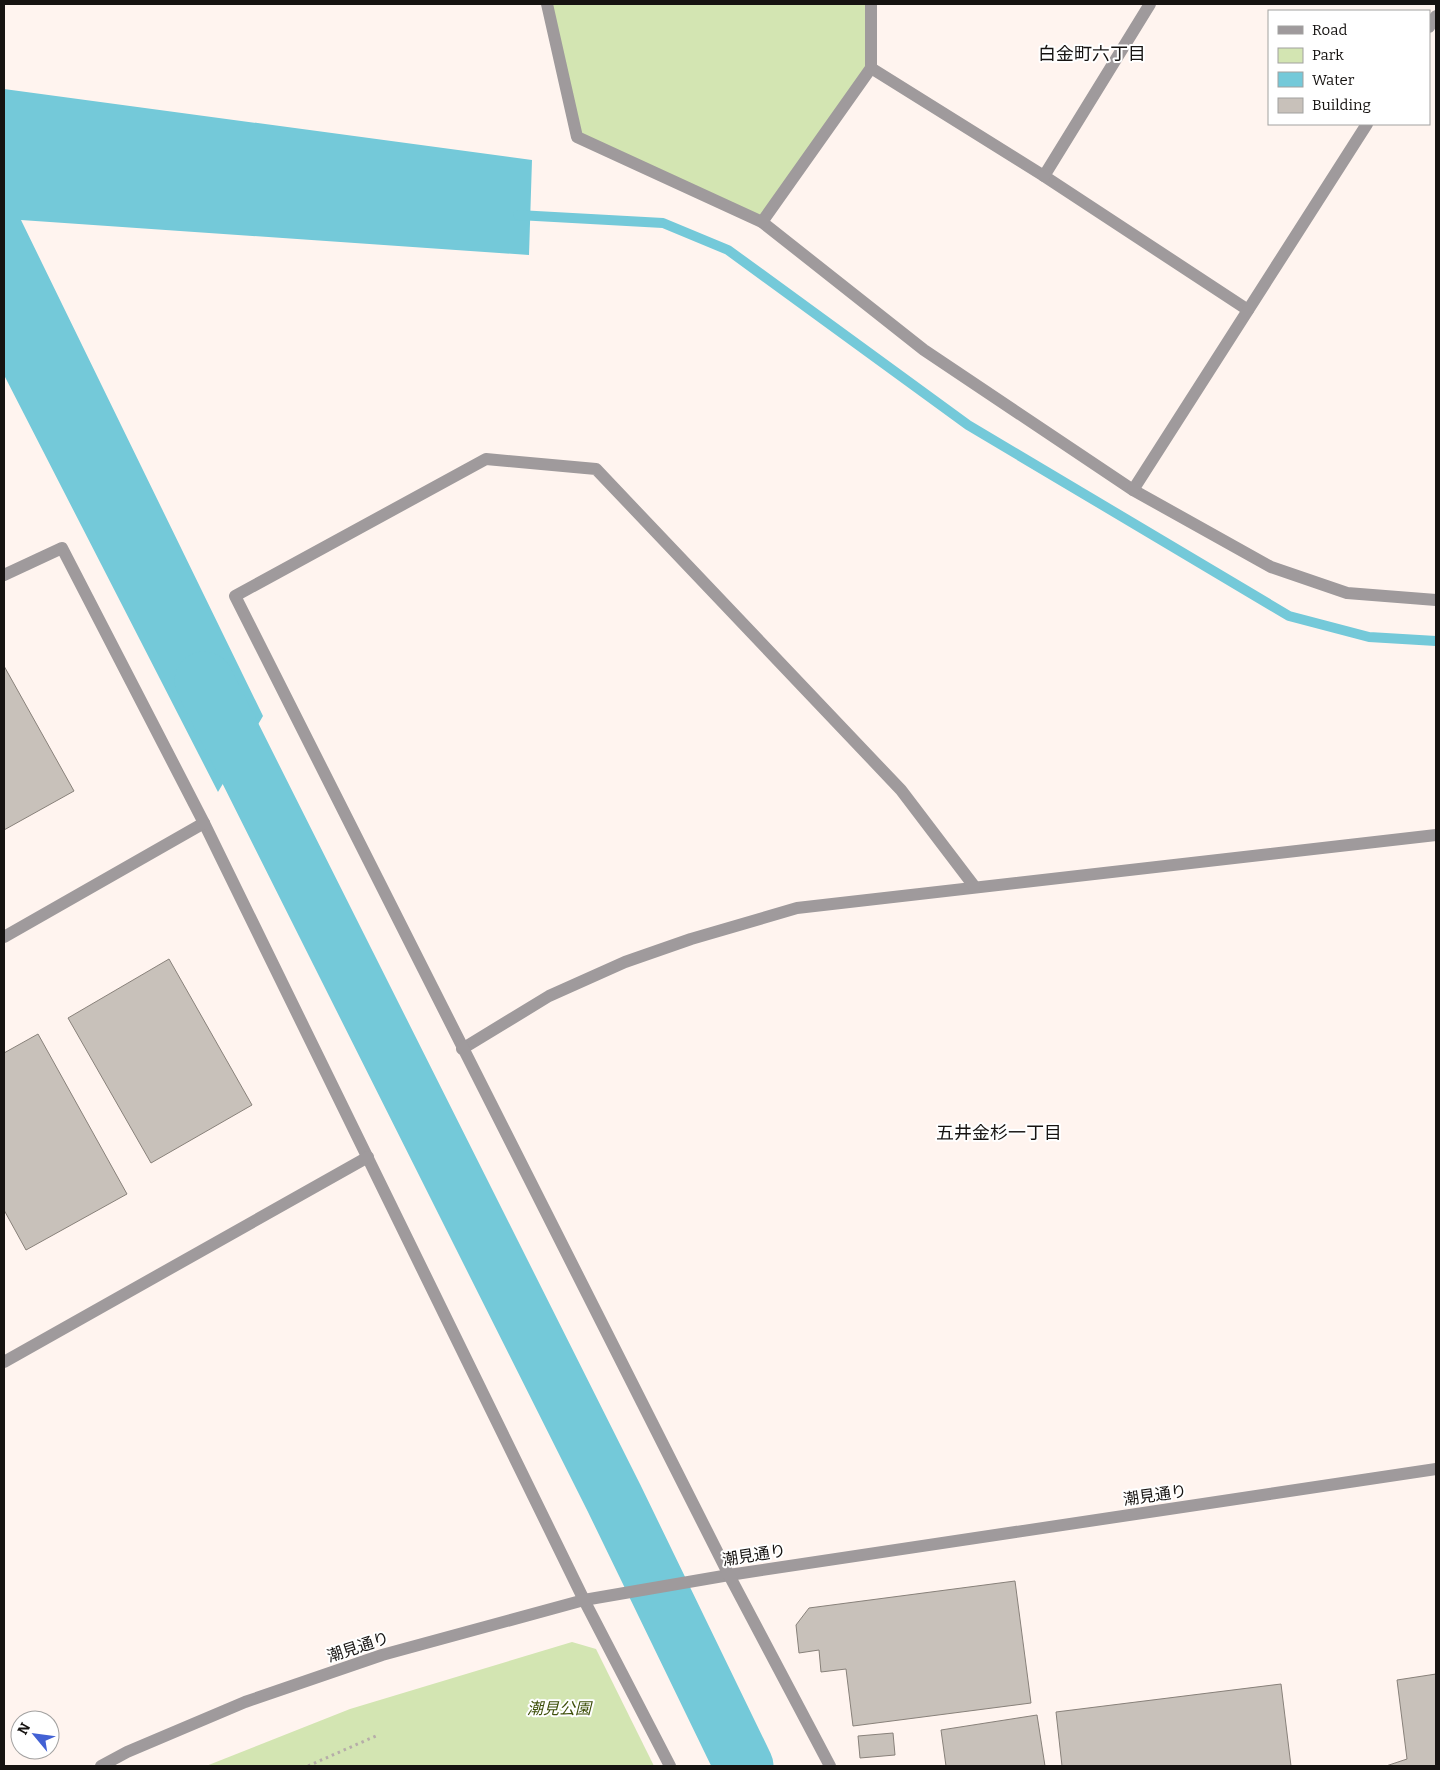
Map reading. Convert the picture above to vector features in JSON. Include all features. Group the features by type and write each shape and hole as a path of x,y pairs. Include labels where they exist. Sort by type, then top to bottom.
{"street":[{"path":"546,4 577,137 762,222 924,350 1134,490 1271,567 1346,593 1436,600"},
{"path":"762,222 871,68 871,4"},
{"path":"1044,176 1150,4"},
{"path":"871,68 1044,176 1248,310"},
{"path":"1134,490 1366,125"},
{"path":"830,1766 729,1575 234,596 486,459 596,469 900,790 974,886"},
{"path":"4,575 62,548 204,823 584,1600 670,1766"},
{"path":"4,936 204,823"},
{"path":"462,1049 549,996 625,962 691,939 797,908 974,886 1436,835"},
{"path":"4,1362 368,1157"},
{"name":"潮見通り","path":"101,1766 136,1748 272,1693 382,1655 584,1600 729,1575 1436,1469"}],"path":[{"path":"308,1766 378,1735"}],"green space":[{"path":"547,4 871,4 871,68 762,222 577,137"},
{"name":"潮見公園","path":"572,1642 596,1649 654,1766 206,1766 350,1709"}],"water":[{"path":"4,89 532,160 529,255 21,220 263,716 218,792 4,375"}],"building":[{"path":"4,666 74,791 4,830"},
{"path":"169,959 252,1105 151,1163 68,1018"},
{"path":"38,1034 127,1194 26,1250 4,1210 4,1053"},
{"path":"1015,1581 1031,1703 853,1726 846,1669 821,1672 819,1650 799,1653 796,1625 809,1608"},
{"path":"1436,1674 1436,1766 1386,1766 1407,1759 1397,1680"},
{"path":"1281,1684 1291,1766 1062,1766 1056,1712"},
{"path":"1037,1715 1045,1766 946,1766 941,1730"},
{"path":"893,1733 895,1755 860,1758 858,1736"}],"waterway":[{"path":"518,215 663,223 728,250 968,425 1289,616 1369,637 1436,641"},
{"path":"204,681 614,1498 744,1766"}],"district":[{"name":"白金町六丁目","path":"1092,54"},
{"name":"五井金杉一丁目","path":"999,1133"}]}
